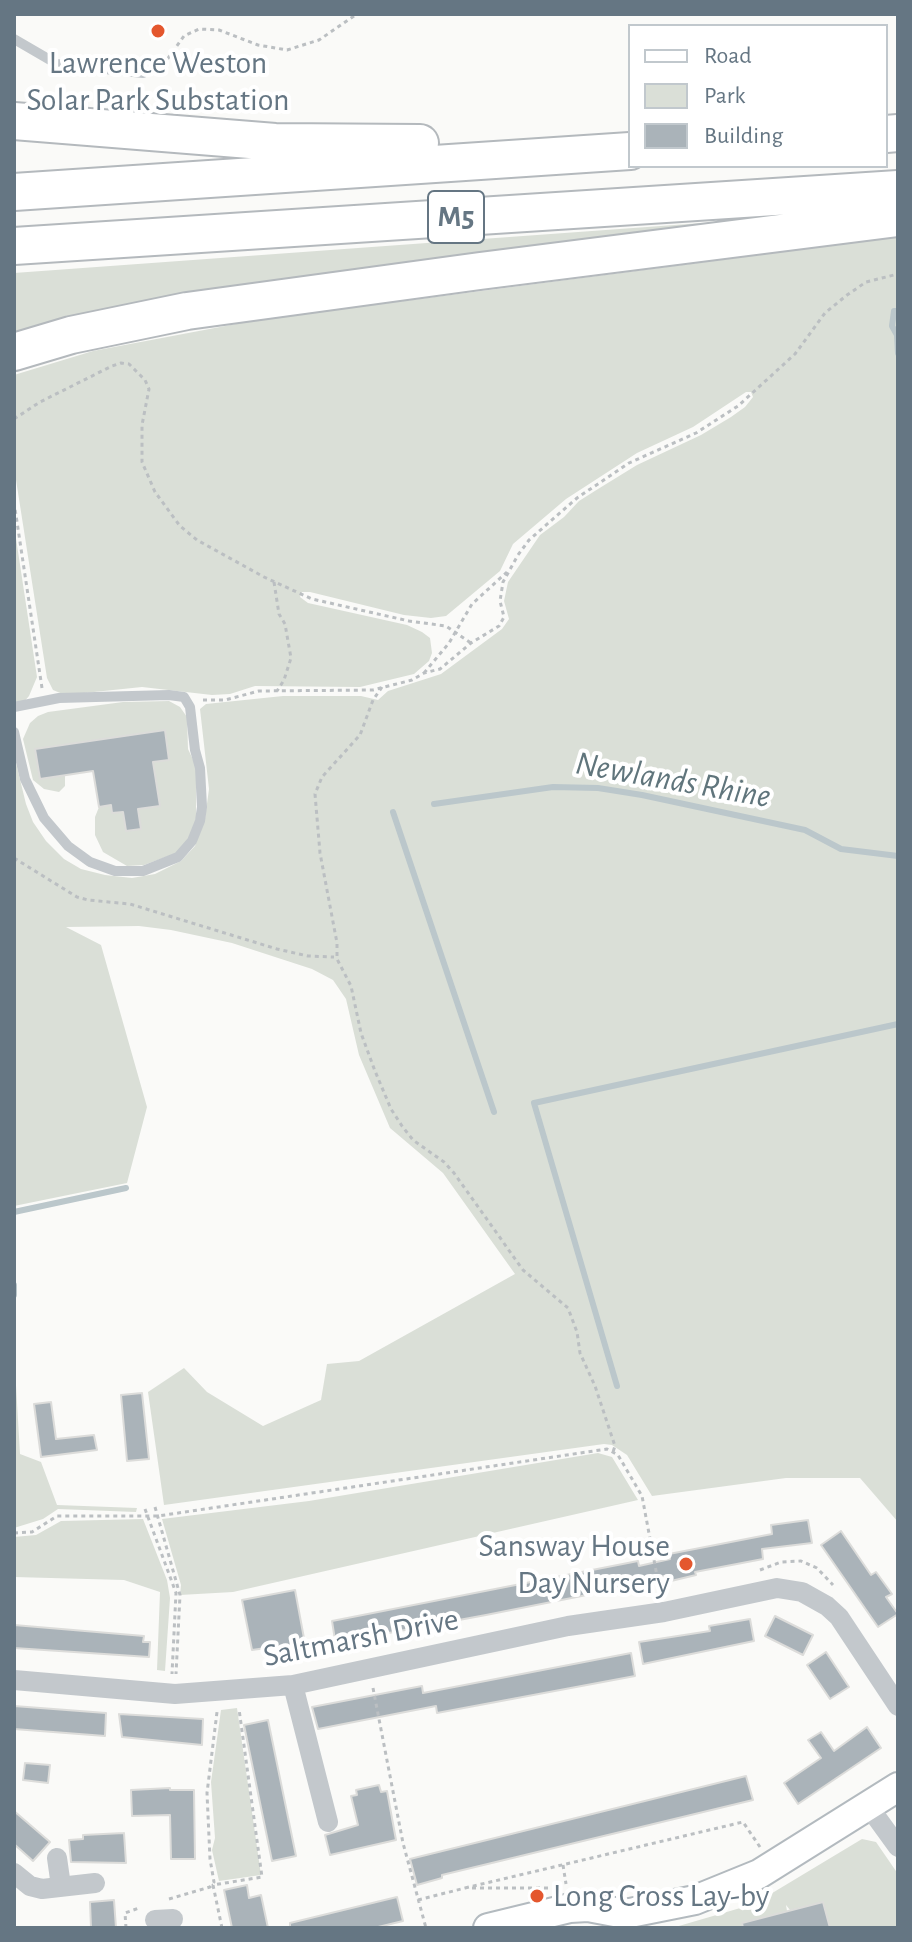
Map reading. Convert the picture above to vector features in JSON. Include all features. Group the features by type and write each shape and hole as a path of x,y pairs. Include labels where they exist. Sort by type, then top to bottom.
{"highway":[{"name":"M5","path":"14,121 275,142 628,144"},
{"name":"M5","path":"14,192 628,151"},
{"name":"M5","path":"14,246 898,189"},
{"path":"14,352 71,335 187,311 898,218"}],"street":[{"name":"Saltmarsh Drive","path":"14,1680 217,1699 568,1626 664,1612 765,1589 789,1589 802,1592 827,1606 839,1617 898,1706"},
{"path":"293,1685 328,1822"},
{"path":"488,1928 570,1908 588,1907 615,1921 695,1900 748,1880 898,1787"},
{"path":"869,1807 898,1847"},
{"path":"57,1858 61,1886"},
{"path":"14,1873 37,1888 95,1883"}],"lane":[{"path":"14,39 57,64 143,73"},
{"path":"14,707 43,700 184,697 190,707 200,768 200,821 192,841 178,857 143,871 115,871 100,867 79,855 54,832 33,799 14,732"}],"path":[{"path":"143,73 164,64 184,36 199,29 219,30 258,45 287,50 319,40 357,14"},
{"path":"184,697 225,700 259,691 348,691 412,680 440,669 503,621 501,588 510,569 529,540 577,498 629,463 696,433 738,406 795,354 818,321 836,304 866,282 898,274"},
{"path":"14,419 40,402 112,366 121,363 131,365 149,389 140,443 142,462 155,492 180,526 197,540 312,599 409,621 446,626 471,643"},
{"path":"14,502 43,700"},
{"path":"424,673 443,652 472,604 510,569"},
{"path":"274,582 291,658 277,691"},
{"path":"382,687 373,700 360,735 322,777 315,794 320,853 337,943 336,957 351,986 361,1033 375,1071 402,1126 413,1140 454,1173 523,1270 568,1308 577,1332 580,1353 595,1386 615,1446 613,1452"},
{"path":"14,858 77,897 130,904 277,949 308,956 336,957"},
{"path":"14,1533 32,1532 57,1516 158,1516 607,1449 618,1455 642,1496 664,1612"},
{"path":"155,1507 180,1595 174,1694"},
{"path":"145,1509 176,1593 174,1694"},
{"path":"369,1669 403,1843 426,1928"},
{"path":"126,1928 125,1913 157,1915 213,1885 262,1877 238,1704 217,1699 207,1793 213,1885 222,1928"},
{"path":"418,1900 743,1822 764,1854"},
{"path":"563,1865 566,1884"},
{"path":"465,1888 553,1888"}],"green space":[{"path":"702,223 703,226 199,292 90,312 14,333 14,273"},
{"path":"898,237 898,1522 860,1478 786,1478 652,1496 627,1455 612,1445 604,1444 164,1505 148,1392 184,1368 207,1392 263,1426 321,1400 327,1364 359,1361 515,1274 443,1173 390,1128 359,1055 346,999 333,980 312,969 232,943 171,930 139,926 66,927 101,945 147,1107 127,1183 14,1206 14,755 33,822 64,859 81,869 105,875 132,878 155,874 181,861 195,846 205,818 209,789 200,709 206,704 283,696 361,696 378,700 388,691 441,674 502,629 509,619 504,601 508,582 540,535 579,501 637,465 701,435 745,407 753,397 751,392 746,392 693,427 637,453 566,499 513,544 500,571 446,616 404,615 302,592 300,597 308,603 407,625 422,632 430,638 432,653 429,661 414,674 360,687 255,686 230,694 212,695 142,687 65,695 53,690 47,678 14,467 14,375 93,351 257,320"},
{"path":"14,525 37,677 29,696 23,703 14,705"},
{"path":"169,701 180,707 187,717 188,749 196,766 193,832 179,852 144,865 127,866 103,852 95,835 95,817 99,807 111,805 113,813 123,812 127,831 141,828 138,809 160,806 153,762 169,759 165,730 36,749 40,779 65,775 65,786 59,792 44,789 33,780 23,739 30,723 48,712 123,702"},
{"path":"14,1351 20,1454 41,1462 57,1505 137,1508 136,1512 58,1509 43,1519 14,1528"},
{"path":"598,1453 612,1457 638,1500 233,1592 180,1595 181,1585 162,1519 309,1501"},
{"path":"143,1519 167,1580 170,1598 165,1671 157,1670 160,1592 124,1580 14,1577 14,1537 36,1535 61,1521"},
{"path":"237,1708 261,1875 219,1881 212,1850 215,1838 211,1782 221,1710"},
{"path":"862,1839 876,1842 898,1874 898,1928 830,1928 822,1902 790,1910 786,1905 787,1911 764,1917 765,1928 672,1928 754,1904"}],"building":[{"path":"165,730 169,760 153,762 160,806 138,809 141,829 126,831 123,812 112,813 111,805 99,807 93,771 40,779 35,749"},
{"path":"142,1393 149,1459 127,1461 121,1395"},
{"path":"51,1402 56,1439 94,1435 97,1450 41,1457 34,1404"},
{"path":"808,1520 812,1543 762,1549 763,1559 695,1572 696,1575 671,1581 669,1575 642,1581 642,1584 486,1615 340,1642 339,1639 335,1640 332,1621 638,1561 639,1566 670,1559 669,1554 772,1534 771,1525"},
{"path":"841,1531 871,1575 876,1572 892,1594 886,1597 898,1614 878,1627 821,1545"},
{"path":"295,1590 306,1649 268,1657 266,1648 252,1650 242,1600"},
{"path":"775,1616 813,1635 803,1655 765,1636"},
{"path":"750,1619 754,1641 643,1664 639,1642 710,1631 709,1626"},
{"path":"14,1625 144,1636 143,1642 150,1642 149,1657 14,1648"},
{"path":"826,1652 849,1687 830,1699 807,1665"},
{"path":"631,1653 635,1676 437,1713 436,1706 318,1729 312,1707 422,1686 423,1693"},
{"path":"14,1706 106,1713 105,1736 14,1729"},
{"path":"119,1714 203,1719 202,1745 122,1737"},
{"path":"268,1720 296,1856 272,1861 244,1725"},
{"path":"867,1727 881,1748 798,1804 784,1783 821,1758 808,1740 821,1732 834,1751"},
{"path":"25,1763 50,1765 48,1783 23,1780"},
{"path":"746,1776 753,1800 442,1875 442,1878 417,1885 410,1859"},
{"path":"379,1785 381,1792 387,1791 396,1840 330,1855 325,1835 358,1825 351,1796 357,1795 356,1790"},
{"path":"131,1790 194,1790 195,1859 171,1859 170,1815 132,1816"},
{"path":"14,1811 50,1842 33,1861 14,1844"},
{"path":"124,1833 126,1863 71,1862 69,1840 83,1839 83,1835"},
{"path":"247,1885 249,1898 261,1895 268,1928 232,1928 224,1890"},
{"path":"397,1897 403,1921 374,1928 290,1928 290,1923"},
{"path":"114,1900 116,1928 91,1928 90,1902"},
{"path":"823,1902 830,1928 743,1928 742,1923"}],"waterway":[{"path":"898,311 894,311 892,326 897,335 898,353"},
{"name":"Newlands Rhine","path":"434,804 553,787 598,788 805,830 841,849 898,856"},
{"path":"393,812 494,1112"},
{"path":"617,1386 534,1103 898,1024"},
{"path":"14,1212 126,1188"},
{"path":"14,1285 14,1295"}],"place":[{"name":"Lawrence Weston Solar Park Substation","path":"158,31"},
{"name":"Sansway House Day Nursery","path":"686,1564"},
{"name":"Long Cross Lay-by","path":"537,1896"}]}
